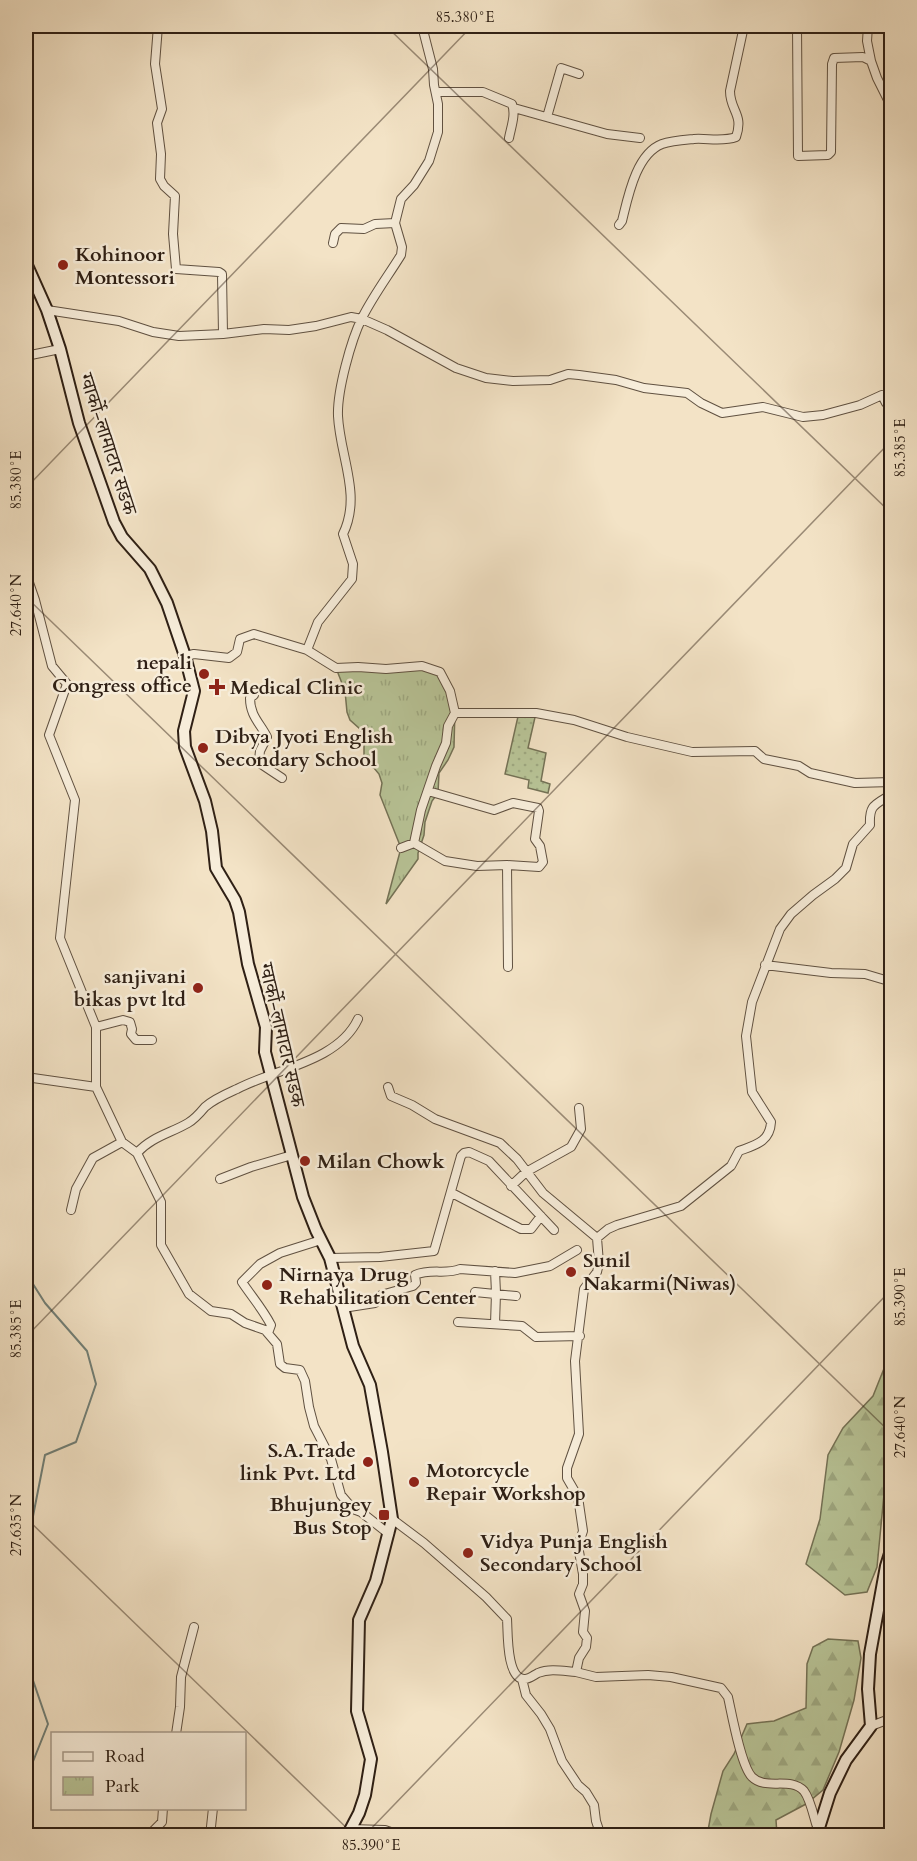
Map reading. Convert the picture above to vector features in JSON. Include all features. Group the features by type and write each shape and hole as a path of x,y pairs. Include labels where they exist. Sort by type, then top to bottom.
{"main road":[{"name":"ग्वार्को-लामाटार सडक","path":"26,267 47,310 60,349 79,423 114,522 122,537 150,569 167,603 185,656 194,691 184,731 185,747 205,801 212,831 216,868 235,900 239,912 248,964 266,1027 265,1052 303,1197 330,1257 353,1346 370,1385 392,1519 376,1581 359,1620 357,1711 371,1759 365,1795 349,1832"},
{"path":"819,1833 830,1793 846,1760 871,1726 868,1689 870,1654 884,1573 891,1547"}],"street":[{"path":"158,26 155,64 162,109 157,123 161,154 160,179 175,196 173,234 176,269 222,274 223,334"},
{"path":"307,650 318,622 352,579 353,564 343,534 348,522 352,492 338,415 343,375 362,319 401,255 402,247 395,223 401,199 414,185 429,160 438,132 439,113 433,69 422,26"},
{"path":"619,225 631,185 641,164 655,148 665,143 694,139 736,137 739,119 730,99 730,91 744,26"},
{"path":"797,26 798,156 828,155 831,152 832,64 834,58 863,57 871,61"},
{"path":"868,26 867,41 871,61 891,108"},
{"path":"885,26 891,29"},
{"path":"547,117 561,68 579,74"},
{"path":"436,92 483,92 512,104 514,108 607,134 640,138"},
{"path":"509,138 514,108"},
{"path":"333,243 335,234 341,228 364,229 375,224 395,223"},
{"path":"47,310 119,321 153,332 179,336 298,328 351,317 362,319 387,330 456,368 486,378 513,381 550,380 567,374 607,379 644,388 687,393 701,404 722,413 763,407 803,417 823,415 860,405 882,395 891,408"},
{"path":"26,356 60,349"},
{"path":"26,574 52,666 67,684 49,735 75,800 60,938 96,1027 96,1086 122,1142 137,1153 161,1202 161,1245 189,1294 211,1311 231,1314 245,1323 265,1330 277,1345 280,1364 285,1368 300,1370 305,1381 314,1426 330,1459 341,1496 353,1509 361,1512 388,1534"},
{"path":"185,656 194,654 229,658 237,652 240,639 254,634 307,650 336,668 358,666 386,669 422,666 440,672 450,691 454,712 448,726 446,742 421,810 414,843"},
{"path":"255,690 249,702 255,719 267,736 260,751 259,760 261,764 282,778"},
{"path":"454,712 536,712 574,720 627,738 681,749 714,752 755,751 764,759 799,766 810,773 855,783 891,782"},
{"path":"414,843 445,861 477,866 539,867 543,862 540,846 535,839 538,808 513,803 494,810 428,791"},
{"path":"597,1239 608,1229 617,1225 681,1206 731,1166 739,1152 757,1145 768,1135 771,1122 752,1092 746,1036 752,1002 765,965 780,929 791,914 846,868 853,844 870,825 869,817 872,807 891,794"},
{"path":"401,848 414,843"},
{"path":"507,865 507,967"},
{"path":"765,965 831,973 865,974 891,981"},
{"path":"137,1153 145,1143 191,1122 206,1106 239,1088 311,1059 328,1049 349,1033 358,1019"},
{"path":"96,1027 123,1020 130,1022 131,1034 136,1040 152,1040"},
{"path":"26,1077 96,1086"},
{"path":"388,1087 391,1096 435,1119 500,1143 517,1159 548,1198 597,1239 599,1263 597,1272 585,1289 575,1361 579,1434 567,1468 567,1478 578,1497 584,1531 578,1546 583,1574 583,1584 579,1594 585,1611 583,1632 587,1638 586,1647 579,1658 576,1672"},
{"path":"511,1185 526,1172 571,1147 581,1129 579,1108"},
{"path":"71,1210 76,1189 93,1158 122,1142"},
{"path":"330,1257 380,1257 434,1251 461,1156 469,1152 489,1161 554,1230"},
{"path":"220,1179 292,1155"},
{"path":"452,1193 521,1229 531,1229 541,1216"},
{"path":"267,1333 271,1325 260,1303 242,1282 260,1264 280,1252 321,1240"},
{"path":"343,1308 375,1303 381,1294 413,1286 416,1283 415,1275 429,1270 454,1271 460,1269 515,1273 550,1266 578,1250"},
{"path":"495,1271 495,1324"},
{"path":"476,1292 516,1296"},
{"path":"458,1322 522,1326 536,1337 580,1336"},
{"path":"392,1519 424,1543 507,1618 509,1658 516,1674 522,1679 526,1695 550,1729 562,1761 594,1805 601,1836"},
{"path":"176,1732 181,1677 194,1627"},
{"path":"522,1679 551,1670 576,1672 596,1677 648,1675 671,1677 721,1688 728,1697 745,1766 752,1778 765,1784 795,1784 805,1792 819,1833"},
{"path":"871,1726 891,1718"},
{"path":"148,1836 162,1822 163,1810"},
{"path":"210,1836 213,1810"},
{"path":"349,1832 385,1830 402,1836"}],"green space":[{"path":"422,666 440,672 455,708 454,747 439,773 438,793 432,801 425,822 418,859 386,904 401,848 380,795 382,783 379,774 364,760 364,737 360,729 350,720 345,691 336,668"},
{"path":"519,712 536,713 528,748 546,753 541,781 550,784 548,793 528,788 529,780 505,774"},
{"path":"891,1351 891,1478 885,1484 877,1567 867,1592 845,1595 806,1564 820,1519 828,1455 843,1428 873,1396"},
{"path":"828,1639 858,1641 861,1658 854,1700 839,1752 823,1790 806,1804 776,1820 777,1835 707,1836 723,1771 734,1754 747,1724 774,1721 806,1708 807,1664 813,1647"}],"waterway":[{"path":"26,1273 45,1303 87,1351 96,1384 76,1442 45,1455 26,1552"},
{"path":"26,1660 48,1724 26,1779"}],"place":[{"name":"Kohinoor Montessori","path":"63,265"},
{"name":"nepali Congress office","path":"204,674"},
{"name":"Medical Clinic","path":"217,687"},
{"name":"Dibya Jyoti English Secondary School","path":"203,748"},
{"name":"sanjivani bikas pvt ltd","path":"198,988"},
{"name":"Milan Chowk","path":"305,1161"},
{"name":"Sunil Nakarmi(Niwas)","path":"571,1272"},
{"name":"Nirnaya Drug Rehabilitation Center","path":"267,1285"},
{"name":"S.A.Trade link Pvt. Ltd","path":"368,1462"},
{"name":"Motorcycle Repair Workshop","path":"414,1482"},
{"name":"Bhujungey Bus Stop","path":"384,1515"},
{"name":"Vidya Punja English Secondary School","path":"468,1553"}]}
